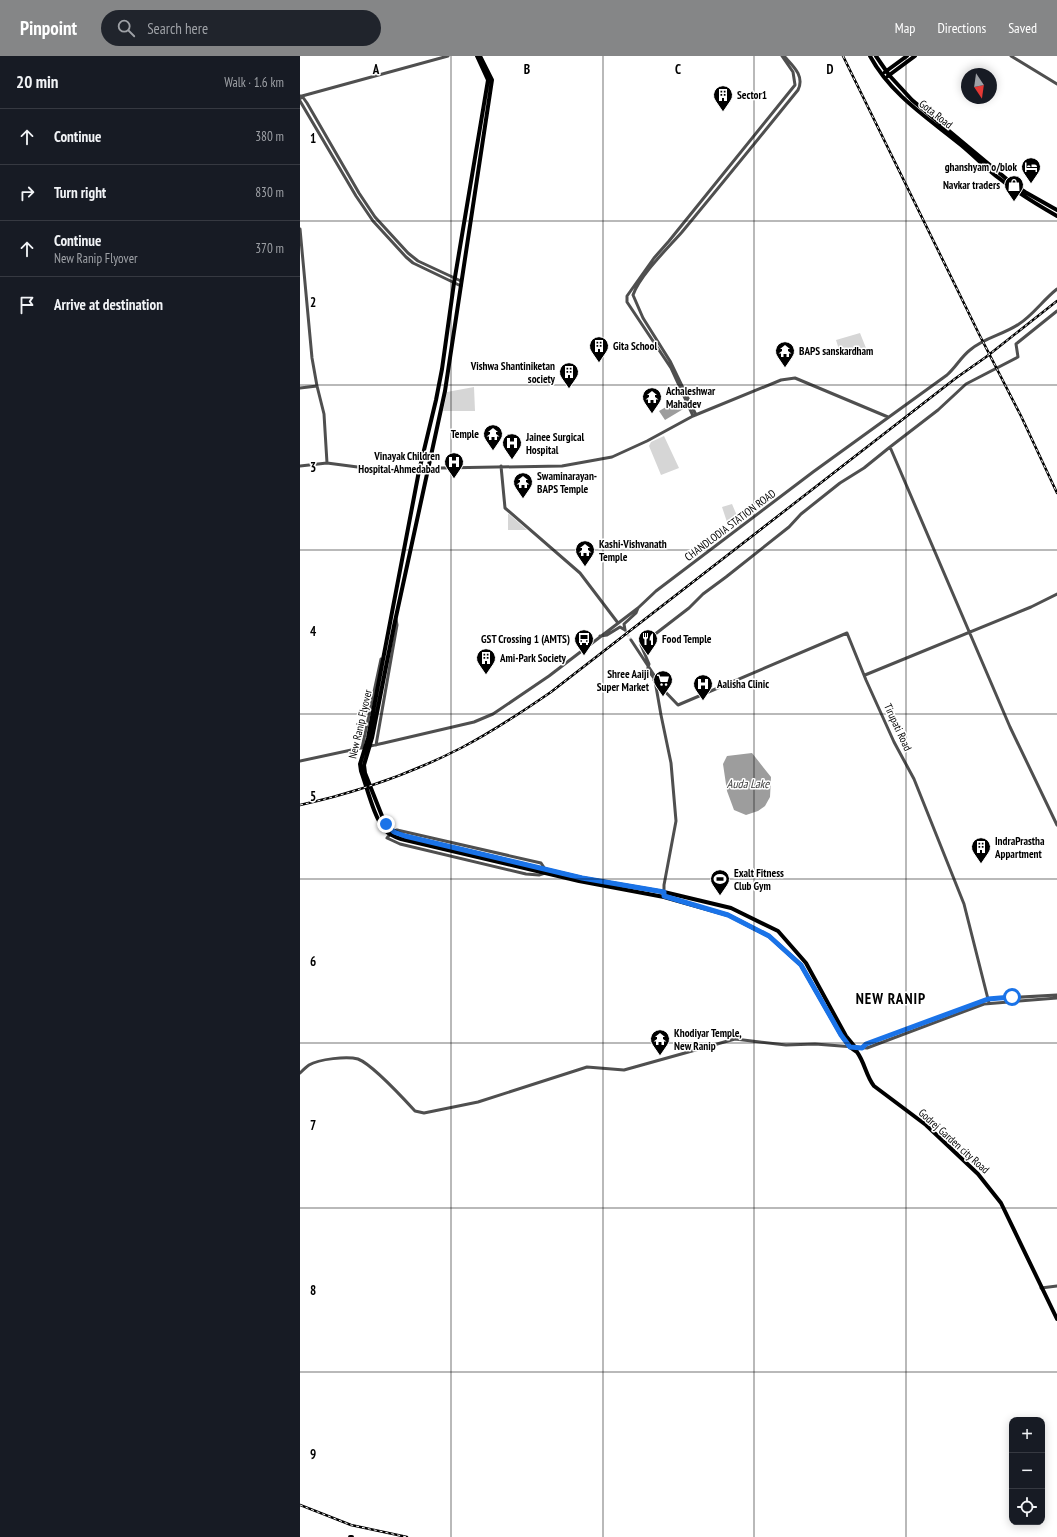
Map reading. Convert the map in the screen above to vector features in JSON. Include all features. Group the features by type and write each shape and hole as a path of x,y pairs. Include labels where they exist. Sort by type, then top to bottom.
{"main road":[{"name":"New Ranip Flyover","path":"392,626 391,620 419,471 447,338 454,281 488,80 477,56"},
{"name":"New Ranip Flyover","path":"480,56 492,80 445,390 426,471 396,618 392,626 368,738 360,764 361,771 382,826 388,833 401,839 535,869 664,894"},
{"path":"883,77 907,56"},
{"path":"888,73 916,56"},
{"name":"Gota Road","path":"873,57 912,100 997,174"},
{"name":"Gota Road","path":"873,57 883,77 908,103 997,174"},
{"path":"997,174 1022,196 1057,216"},
{"path":"1006,181 1057,210"},
{"path":"664,894 728,915 769,936 801,965 841,1035 850,1047 857,1052"},
{"name":"Godrej Garden city Road","path":"664,894 731,908 778,931 806,962 846,1036 861,1057 874,1086 926,1125 978,1174 1002,1203 1057,1319"}],"street":[{"path":"448,56 352,82 301,98 356,196 373,221 413,263 461,284"},
{"path":"695,416 670,361 642,318 633,295 635,289 649,270 798,90 800,85 798,73 783,56"},
{"path":"695,416 671,368 627,302 627,296 654,258 669,242 795,85 793,72 783,56"},
{"path":"1010,56 1057,84"},
{"path":"300,229 312,358 324,414 327,463"},
{"name":"CHANDLODIA STATION ROAD","path":"300,761 474,722 493,714 549,676 638,608 656,591 813,472 947,375 956,367 970,349 988,337 1009,330 1019,324 1057,289"},
{"path":"648,667 649,664 641,645 690,608 703,594 789,527 801,514 840,482 864,468 938,410 966,384 1018,357 1016,344 1057,311"},
{"path":"300,466 327,463 388,471 426,471 441,468 562,466 612,457 648,441 695,416 781,380 795,378 888,417"},
{"path":"300,388 317,386"},
{"path":"890,447 1010,727 1057,825"},
{"path":"501,466 504,508 580,573 618,623"},
{"path":"865,675 1031,607 1057,594"},
{"path":"600,636 607,635 620,627 625,630 624,624 636,613 638,608"},
{"path":"376,745 397,625 396,618"},
{"path":"362,748 391,620"},
{"name":"Tirupati Road","path":"654,679 678,705 847,633 894,742 914,779 964,904 988,1001"},
{"path":"632,640 654,675 671,763 676,821 664,894"},
{"path":"398,830 541,863 545,871 539,875 526,874 400,844 387,838 392,832 398,830"},
{"path":"300,1073 310,1064 326,1060 357,1059 371,1068 415,1111 424,1113 478,1102 587,1067 624,1070 735,1039 786,1045 815,1044 867,1048 988,1001 1057,994"},
{"path":"988,1001 1057,998"},
{"path":"1041,1288 1057,1286"}],"shaded area":[{"path":"860,333 866,348 841,356 836,340"},
{"path":"474,387 475,411 443,411 447,392"},
{"path":"664,436 679,468 661,475 649,446 651,442"},
{"path":"732,504 741,525 739,526 736,519 727,522 722,507"},
{"path":"509,514 527,530 508,530"}],"water":[{"path":"680,399 685,408 665,420 659,411"},
{"name":"Auda Lake","path":"752,753 771,777 770,797 765,806 758,811 746,815 734,810 727,791 723,764 727,756"}],"tunnel":[{"path":"625,630 631,640"}],"railway":[{"path":"843,56 979,334 1021,416 1057,493"},
{"path":"300,805 362,789 422,766 473,742 529,707 551,692 1057,301"},
{"path":"300,1505 351,1525 407,1537"}],"place":[{"name":"Sector1","path":"723,112"},
{"name":"ghanshyam o/blok","path":"1031,184"},
{"name":"Navkar traders","path":"1014,202"},
{"name":"Gita School","path":"599,363"},
{"name":"BAPS sanskardham","path":"785,368"},
{"name":"Vishwa Shantiniketan society","path":"569,389"},
{"name":"Achaleshwar Mahadev","path":"652,414"},
{"name":"Temple","path":"493,451"},
{"name":"Jainee Surgical Hospital","path":"512,460"},
{"name":"Vinayak Children Hospital-Ahmedabad","path":"454,479"},
{"name":"Swaminarayan- BAPS Temple","path":"523,499"},
{"name":"Kashi-Vishvanath Temple","path":"585,567"},
{"name":"GST Crossing 1 (AMTS)","path":"584,656"},
{"name":"Food Temple","path":"648,656"},
{"name":"Ami-Park Society","path":"486,675"},
{"name":"Shree Aaiji Super Market","path":"663,697"},
{"name":"Aalisha Clinic","path":"703,701"},
{"name":"IndraPrastha Appartment","path":"981,864"},
{"name":"Exalt Fitness Club Gym","path":"720,896"},
{"name":"Khodiyar Temple, New Ranip","path":"660,1056"}],"district":[{"name":"NEW RANIP","path":"891,999"}],"route":[{"path":"386,824 394,832 400,835 582,878 664,892 664,896 728,915 769,936 801,965 841,1035 850,1047 862,1048 866,1044 988,999 1012,997"}]}
